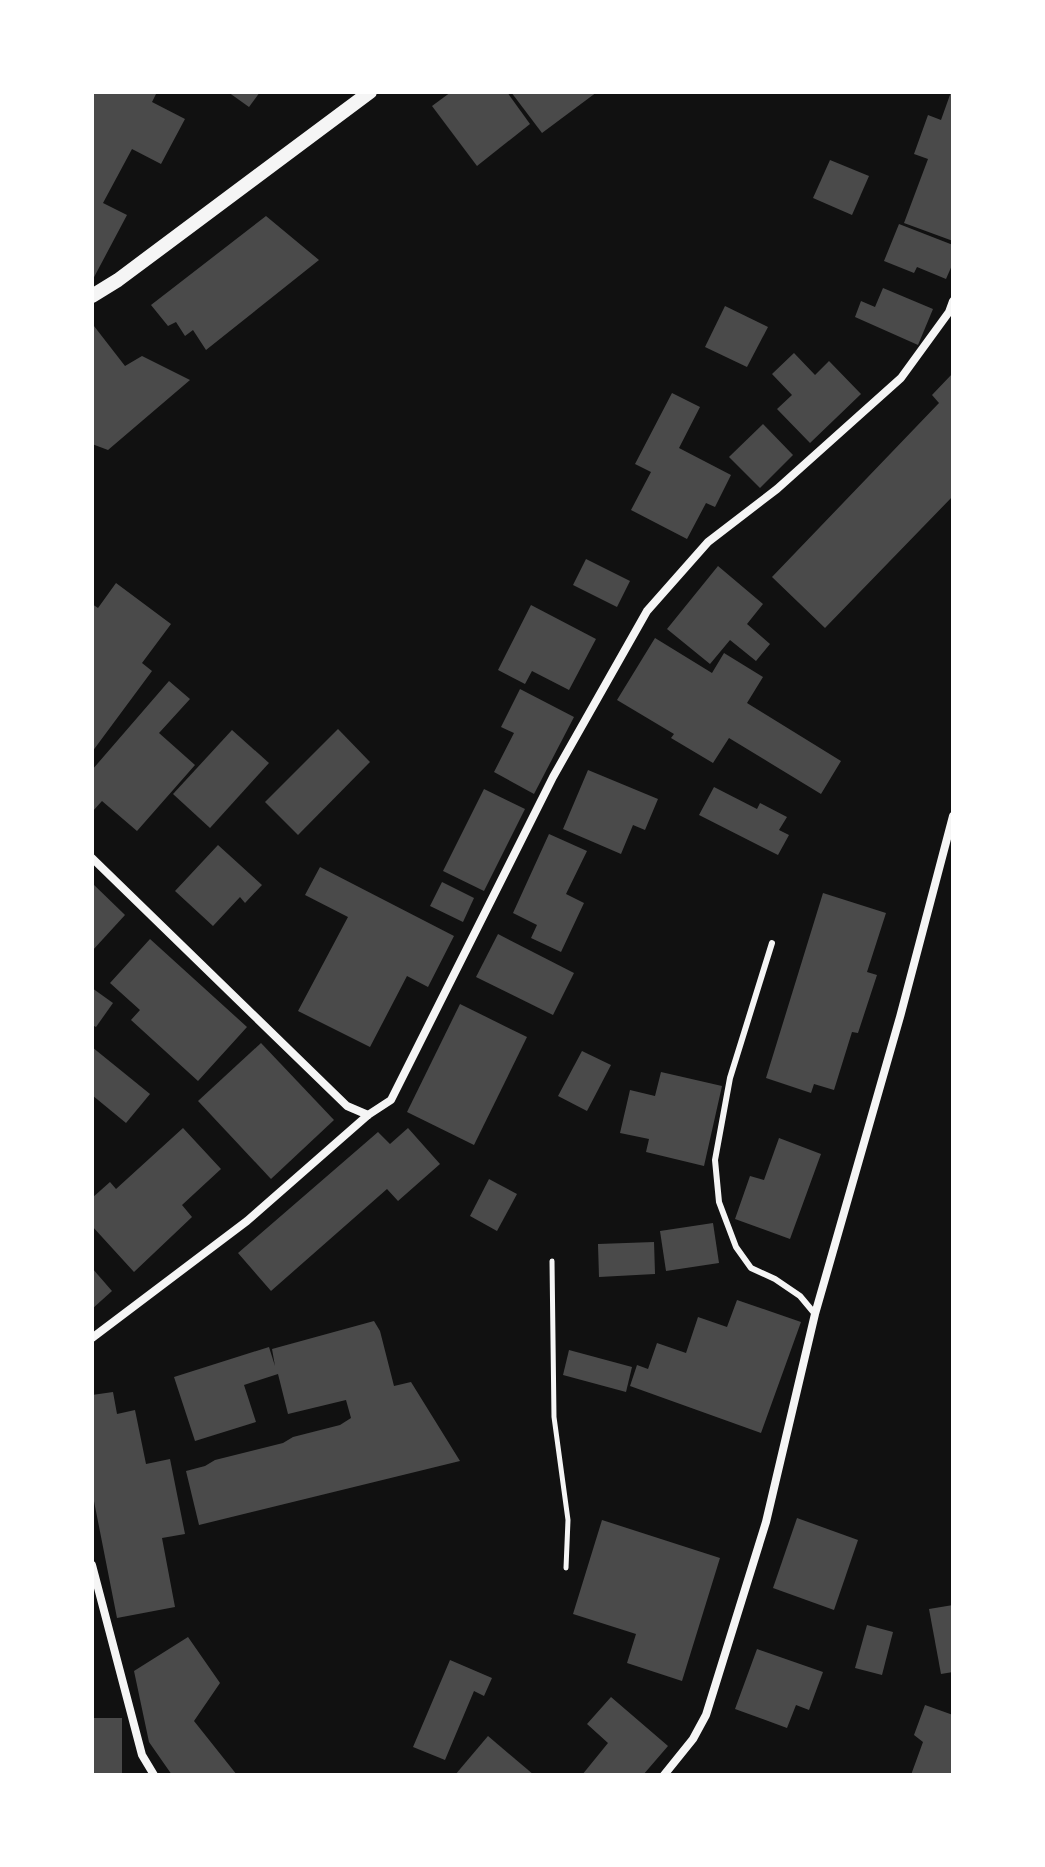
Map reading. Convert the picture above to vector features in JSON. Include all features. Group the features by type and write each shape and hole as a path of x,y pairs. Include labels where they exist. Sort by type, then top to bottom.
{"street":[{"path":"92,296 118,280 370,92"},
{"path":"92,1338 247,1221 368,1115 391,1100 553,777 647,611 708,542 777,489 901,378 951,313 953,301"},
{"path":"664,1775 693,1739 711,1700 766,1522 815,1314 900,1017 953,816"},
{"path":"92,858 347,1106 368,1115"},
{"path":"92,1565 142,1755 154,1775"}],"lane":[{"path":"772,943 730,1078 715,1160 719,1202 736,1247 751,1268 800,1296 815,1314"}],"path":[{"path":"552,1261 554,1417 568,1520 566,1568"}],"building":[{"path":"92,92 157,92 152,102 185,119 161,164 132,149 103,203 127,215 92,281"},
{"path":"228,92 260,92 249,107"},
{"path":"451,92 507,92 530,124 477,166 432,106"},
{"path":"511,92 597,92 542,133"},
{"path":"951,92 953,241 904,223 928,159 914,154 928,115 941,120"},
{"path":"830,160 869,176 852,215 813,198"},
{"path":"266,216 319,260 206,350 193,330 185,336 176,322 168,326 151,305"},
{"path":"899,224 953,245 953,263 946,279 917,267 914,273 884,261"},
{"path":"883,288 933,309 918,345 855,317 861,301 875,307"},
{"path":"725,306 768,327 747,367 705,347"},
{"path":"94,326 125,366 142,356 190,380 108,450 92,444"},
{"path":"794,353 815,375 829,361 861,394 810,443 777,409 792,395 772,374"},
{"path":"953,373 953,496 825,628 772,577 939,403 932,395"},
{"path":"672,393 700,407 679,448 731,475 715,507 706,503 687,539 631,510 651,472 635,464"},
{"path":"763,424 793,455 760,488 729,457"},
{"path":"586,559 630,581 617,607 573,585"},
{"path":"718,566 763,604 747,624 770,644 756,661 730,640 710,664 667,629"},
{"path":"116,583 171,624 142,663 152,671 92,752 92,604 98,608"},
{"path":"531,605 596,639 569,690 532,671 525,684 498,670"},
{"path":"655,638 712,673 724,653 763,677 747,703 841,761 821,794 729,738 713,763 671,738 674,734 617,700"},
{"path":"169,681 190,699 159,733 195,765 137,831 102,801 92,812 92,770"},
{"path":"520,689 574,717 534,794 494,772 514,733 501,727"},
{"path":"338,729 370,762 298,835 265,802"},
{"path":"232,730 269,763 210,828 173,794"},
{"path":"588,770 658,799 645,830 633,825 621,854 563,829"},
{"path":"714,787 757,809 760,803 787,817 779,830 789,835 778,855 699,815"},
{"path":"484,789 525,809 484,891 443,871"},
{"path":"549,834 587,851 566,894 584,903 561,952 531,938 537,925 513,913"},
{"path":"218,845 262,885 245,903 240,897 213,926 175,891"},
{"path":"320,867 454,936 428,987 407,976 370,1047 298,1011 348,917 305,895"},
{"path":"442,882 474,898 463,922 430,906"},
{"path":"92,883 125,915 92,951"},
{"path":"823,893 886,913 867,972 877,975 858,1033 852,1032 834,1090 814,1084 811,1093 766,1078"},
{"path":"498,934 574,973 553,1015 476,977"},
{"path":"150,939 247,1027 198,1081 131,1020 140,1010 110,983"},
{"path":"92,988 113,1003 96,1027 92,1025"},
{"path":"460,1004 527,1037 474,1145 407,1112"},
{"path":"261,1043 334,1120 271,1179 198,1101"},
{"path":"92,1047 150,1094 126,1123 92,1095"},
{"path":"582,1051 611,1065 587,1111 558,1096"},
{"path":"661,1072 722,1086 704,1166 646,1152 649,1139 620,1133 630,1090 655,1096"},
{"path":"183,1128 221,1169 182,1205 192,1217 134,1272 92,1226 92,1198 110,1182 116,1189"},
{"path":"408,1128 440,1164 398,1201 387,1189 271,1291 238,1253 378,1132 390,1144"},
{"path":"779,1138 821,1154 790,1239 735,1219 750,1176 764,1180"},
{"path":"489,1179 517,1194 497,1231 470,1216"},
{"path":"713,1223 719,1263 666,1271 660,1231"},
{"path":"654,1242 655,1274 599,1277 598,1244"},
{"path":"92,1268 112,1291 92,1309"},
{"path":"737,1300 801,1322 761,1433 630,1386 637,1365 648,1369 657,1343 686,1353 698,1317 727,1327"},
{"path":"374,1321 380,1331 394,1386 411,1382 460,1461 199,1525 186,1471 340,1425 351,1418 346,1400 288,1414 278,1374 244,1385 256,1422 195,1441 174,1377 269,1347 275,1366 272,1349"},
{"path":"569,1350 632,1367 626,1392 563,1375"},
{"path":"113,1392 117,1414 135,1410 146,1464 170,1459 185,1534 162,1538 175,1607 117,1618 92,1491 92,1395"},
{"path":"797,1518 858,1540 834,1610 773,1588"},
{"path":"602,1520 720,1558 682,1681 627,1663 636,1634 573,1614"},
{"path":"953,1605 953,1672 941,1674 929,1609"},
{"path":"867,1625 893,1632 882,1675 855,1668"},
{"path":"188,1637 220,1683 194,1721 237,1775 172,1775 149,1742 134,1671"},
{"path":"757,1649 823,1672 809,1710 796,1705 787,1728 735,1709"},
{"path":"450,1660 492,1678 484,1696 474,1691 445,1760 413,1747"},
{"path":"611,1697 668,1746 643,1775 582,1775 608,1743 587,1724"},
{"path":"925,1705 953,1715 953,1775 911,1775 923,1742 914,1735"},
{"path":"92,1718 122,1718 122,1775 92,1775"},
{"path":"488,1736 534,1775 455,1775"}]}
